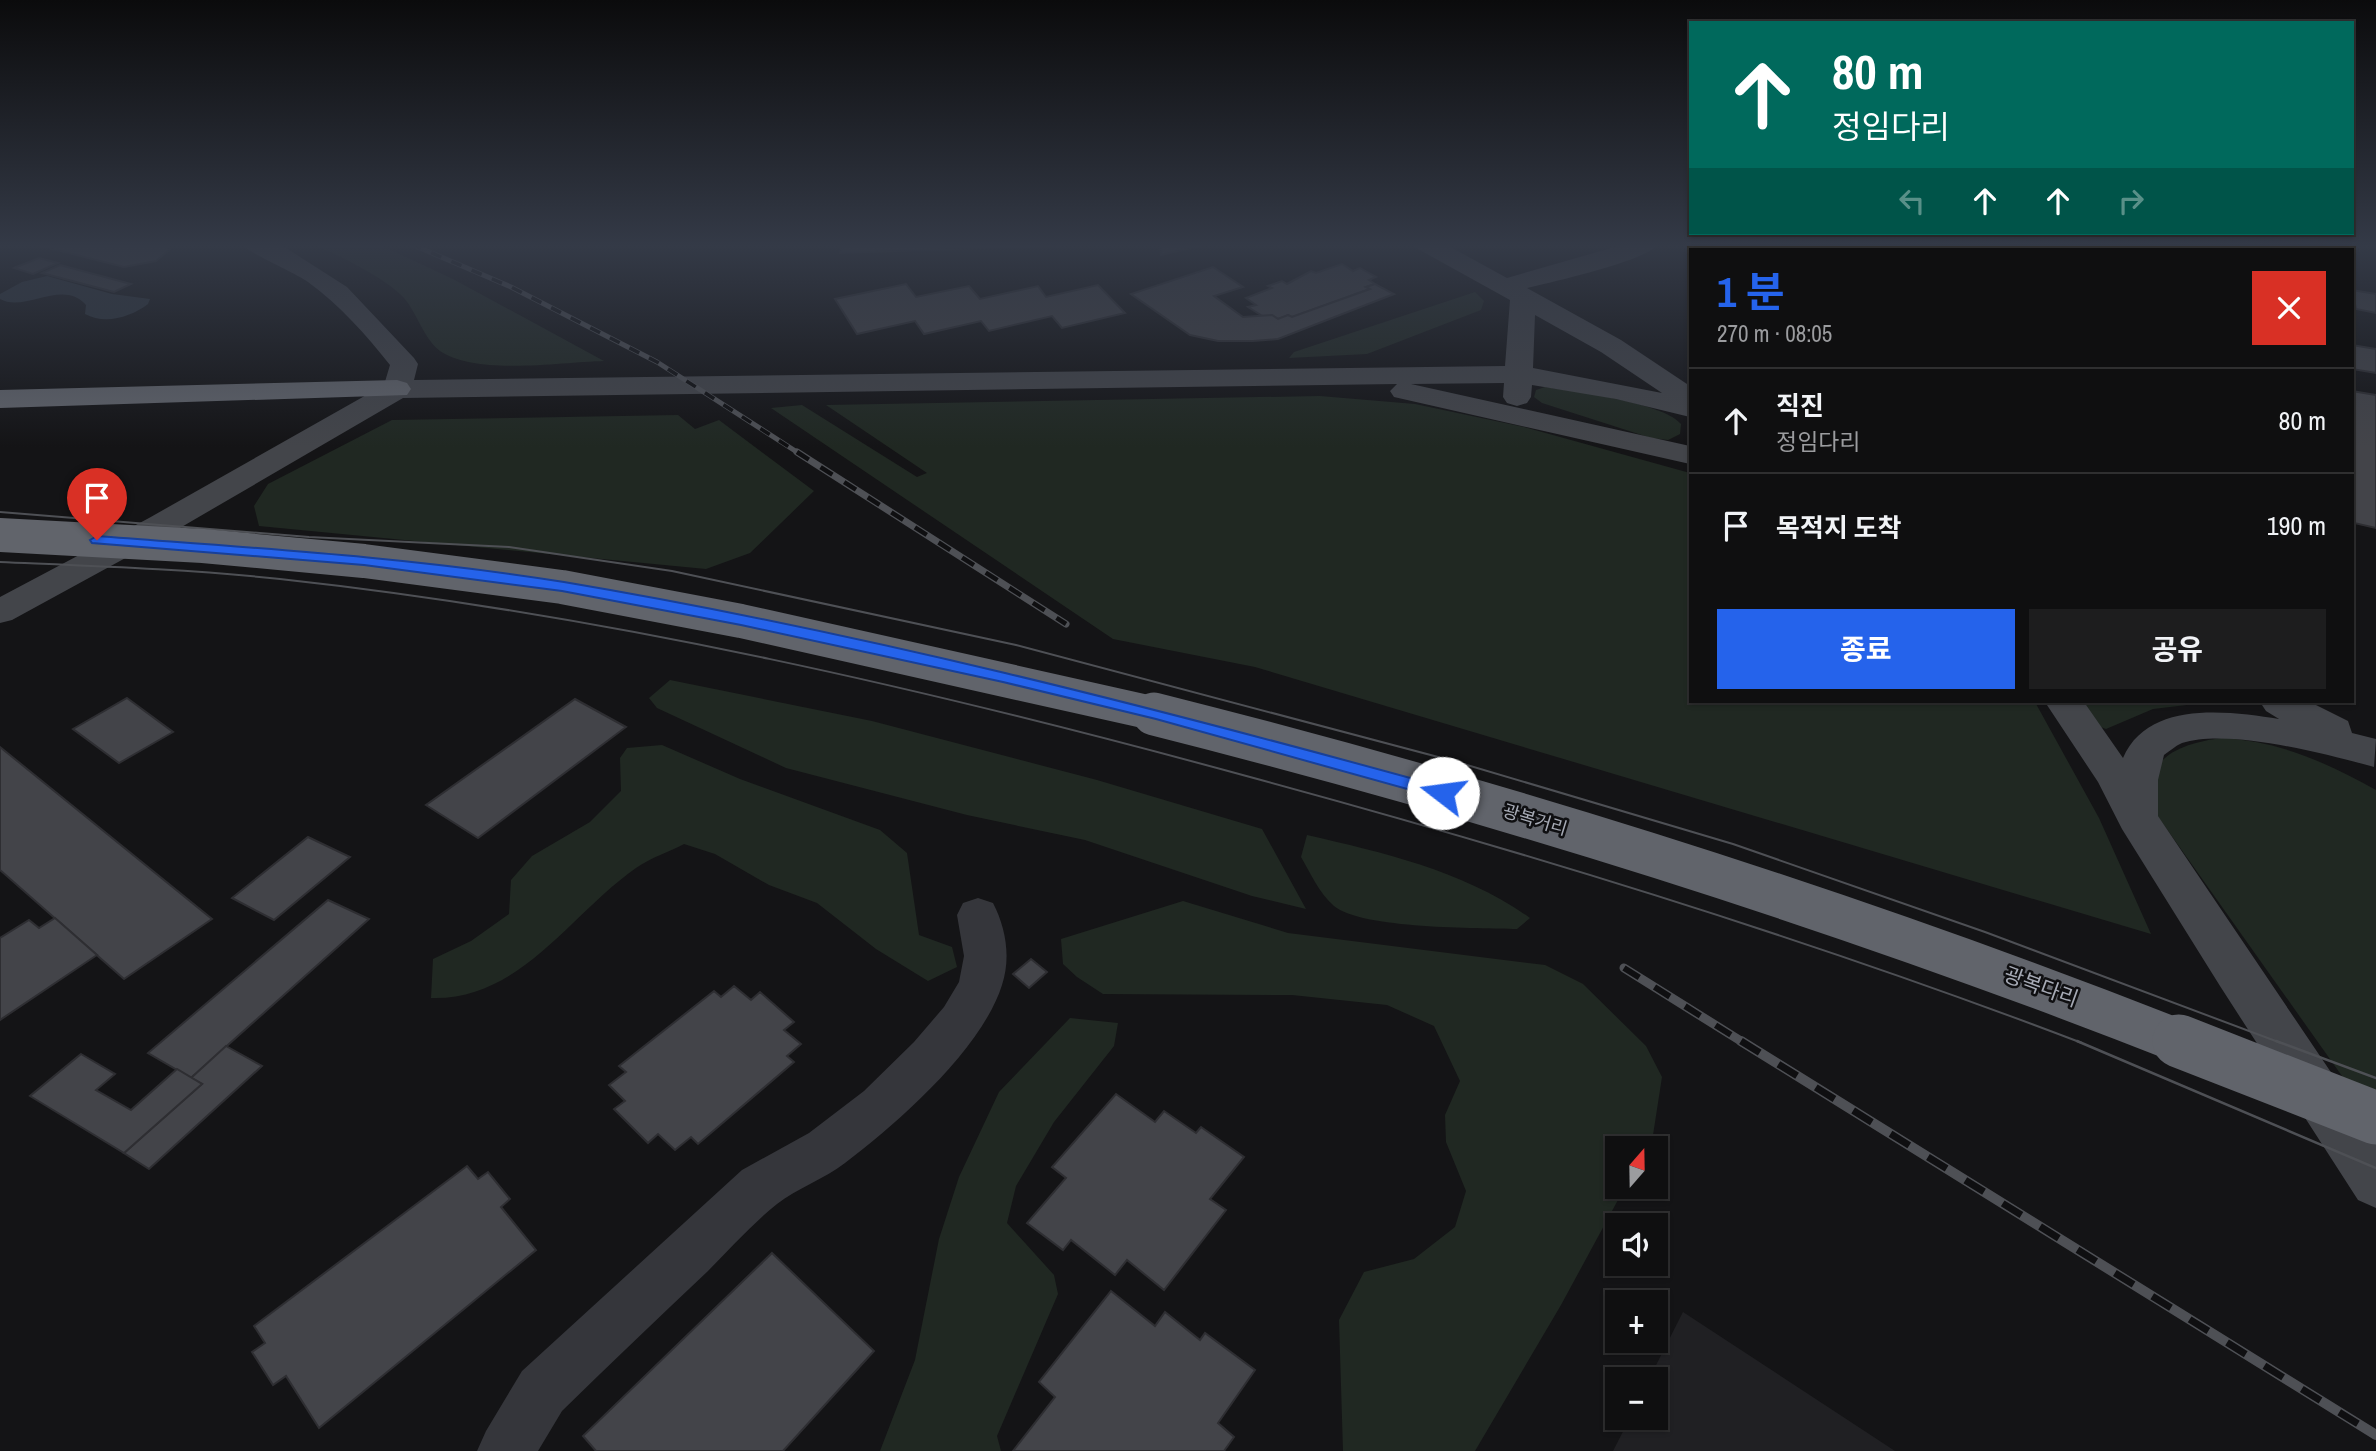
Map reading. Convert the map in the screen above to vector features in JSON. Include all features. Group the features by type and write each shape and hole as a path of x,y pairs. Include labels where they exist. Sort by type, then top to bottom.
{"highway":[{"path":"0,399 397,389"},
{"name":"광복거리","path":"0,535 203,546 364,561 562,587 741,621 1003,677 1156,714 1469,800 1700,871"},
{"name":"광복다리","path":"1700,871 2030,982 2376,1118"}],"main road":[{"path":"358,312 404,364 397,389"},
{"path":"1516,312 1520,374 1516,415"},
{"path":"1552,312 1611,346 1689,397"},
{"path":"0,612 161,525 397,389 1520,374 1615,390 1689,408"},
{"path":"1305,376 1423,393 1689,455"},
{"path":"2065,703 2114,775 2137,818 2376,1183"},
{"path":"2281,703 2375,753"},
{"path":"2137,818 2138,771 2150,744 2173,731 2221,725 2326,740 2375,753"}],"street":[{"path":"506,1451 542,1391 740,1206 760,1188 826,1149 881,1105 930,1056 960,1021 980,986 986,956 978,915"}],"shaded area":[{"path":"85,312 136,312 109,319 85,314"},
{"path":"413,312 513,312 604,361 520,366 475,363 456,359 440,351 425,333"},
{"path":"1416,312 1477,312 1367,354 1289,358 1294,352"},
{"path":"1545,387 1618,399 1656,410 1681,424 1680,434 1668,440 1651,438 1542,403 1534,397 1536,390"},
{"path":"1320,396 1415,404 1524,427 1689,473 1689,703 2036,703 2099,818 2151,934 1255,667 1113,639 771,408 802,405 917,477 927,473 826,405"},
{"path":"678,415 695,429 719,420 814,491 750,553 706,569 259,526 254,506 268,484 392,420"},
{"path":"670,680 872,721 1097,780 1262,829 1306,909 1252,896 1085,840 967,815 786,768 657,708 649,698"},
{"path":"2083,703 2204,703 2153,709 2106,729 2098,726"},
{"path":"2221,738 2283,748 2339,770 2376,790 2376,1124 2154,811 2155,772 2166,757 2184,747"},
{"path":"662,745 740,779 880,830 907,853 919,935 952,947 957,967 928,981 876,949 817,903 769,885 715,854 684,844 636,868 518,970 491,985 463,995 431,998 433,959 471,941 509,914 511,880 532,856 590,822 621,791 620,758 627,748"},
{"path":"1307,835 1394,857 1451,876 1505,902 1530,918 1517,929 1422,926 1348,914 1334,906 1324,895 1301,857"},
{"path":"1183,901 1288,933 1545,965 1583,984 1646,1046 1662,1077 1653,1135 1605,1136 1605,1199 1618,1199 1611,1213 1605,1213 1605,1224 1561,1305 1475,1451 1343,1451 1339,1320 1364,1272 1414,1259 1455,1227 1466,1191 1446,1142 1445,1115 1460,1081 1434,1026 1387,1005 1292,995 1103,994 1063,964 1061,939"},
{"path":"1070,1018 1118,1023 1114,1046 1054,1122 1016,1186 1007,1223 1054,1275 1058,1294 997,1436 1001,1451 880,1451 915,1360 939,1239 959,1177 999,1092"},
{"path":"1683,1312 1895,1451 1613,1451 1624,1430 1668,1430 1668,1367 1655,1367 1662,1353 1668,1353 1668,1342"}],"building":[{"path":"843,312 1125,313 1062,328 1052,316 989,331 981,321 924,334 915,321 857,334"},
{"path":"1156,312 1236,312 1243,317 1272,315 1278,319 1307,312 1348,312 1278,339 1218,341 1190,335"},
{"path":"1256,312 1307,312 1278,319 1272,315 1264,317"},
{"path":"2354,345 2376,349 2376,373 2354,369"},
{"path":"2354,391 2376,395 2376,528 2354,523"},
{"path":"127,698 173,732 119,763 73,729"},
{"path":"575,699 626,727 478,838 426,805"},
{"path":"0,747 212,919 124,979 0,870"},
{"path":"308,837 350,857 274,920 232,898"},
{"path":"328,900 369,919 191,1078 148,1053"},
{"path":"55,918 97,955 0,1020 0,938 29,920 39,928"},
{"path":"1031,959 1047,972 1029,988 1013,974"},
{"path":"734,986 751,1000 760,992 794,1022 784,1030 801,1044 787,1056 794,1062 698,1144 691,1137 675,1150 658,1134 648,1143 614,1109 625,1101 609,1085 626,1072 619,1066 714,991 721,997"},
{"path":"226,1046 262,1066 149,1169 124,1153 202,1084 191,1078"},
{"path":"81,1054 115,1074 96,1090 131,1110 177,1069 202,1084 124,1153 30,1096"},
{"path":"1116,1094 1155,1122 1164,1111 1196,1133 1201,1127 1244,1157 1210,1199 1226,1210 1164,1290 1127,1260 1115,1275 1071,1240 1063,1250 1027,1223 1066,1178 1052,1167"},
{"path":"467,1166 478,1179 488,1172 510,1199 501,1207 536,1250 319,1428 286,1376 273,1385 252,1352 265,1343 254,1326"},
{"path":"772,1253 874,1351 783,1451 596,1451 583,1436"},
{"path":"1111,1291 1155,1326 1165,1312 1200,1340 1205,1333 1255,1370 1218,1423 1234,1437 1224,1451 1013,1451 1055,1397 1039,1382"}],"tram line":[{"path":"0,512 309,537 509,547 672,571 1016,645 1457,762 1733,844 1985,932 2281,1043"},
{"path":"0,562 210,573 403,594 648,635 890,686 1131,745 1565,867 1877,968 2080,1042"},
{"path":"2276,1041 2376,1078"},
{"path":"2080,1042 2376,1168"}],"railway":[{"path":"559,312 657,362 800,454"},
{"path":"797,452 1066,624"},
{"path":"1624,968 1744,1043"},
{"path":"1741,1041 2376,1435"}],"route":[{"path":"97,540 203,546 364,561 562,587 741,621 1003,677 1156,714 1443,793"}]}
